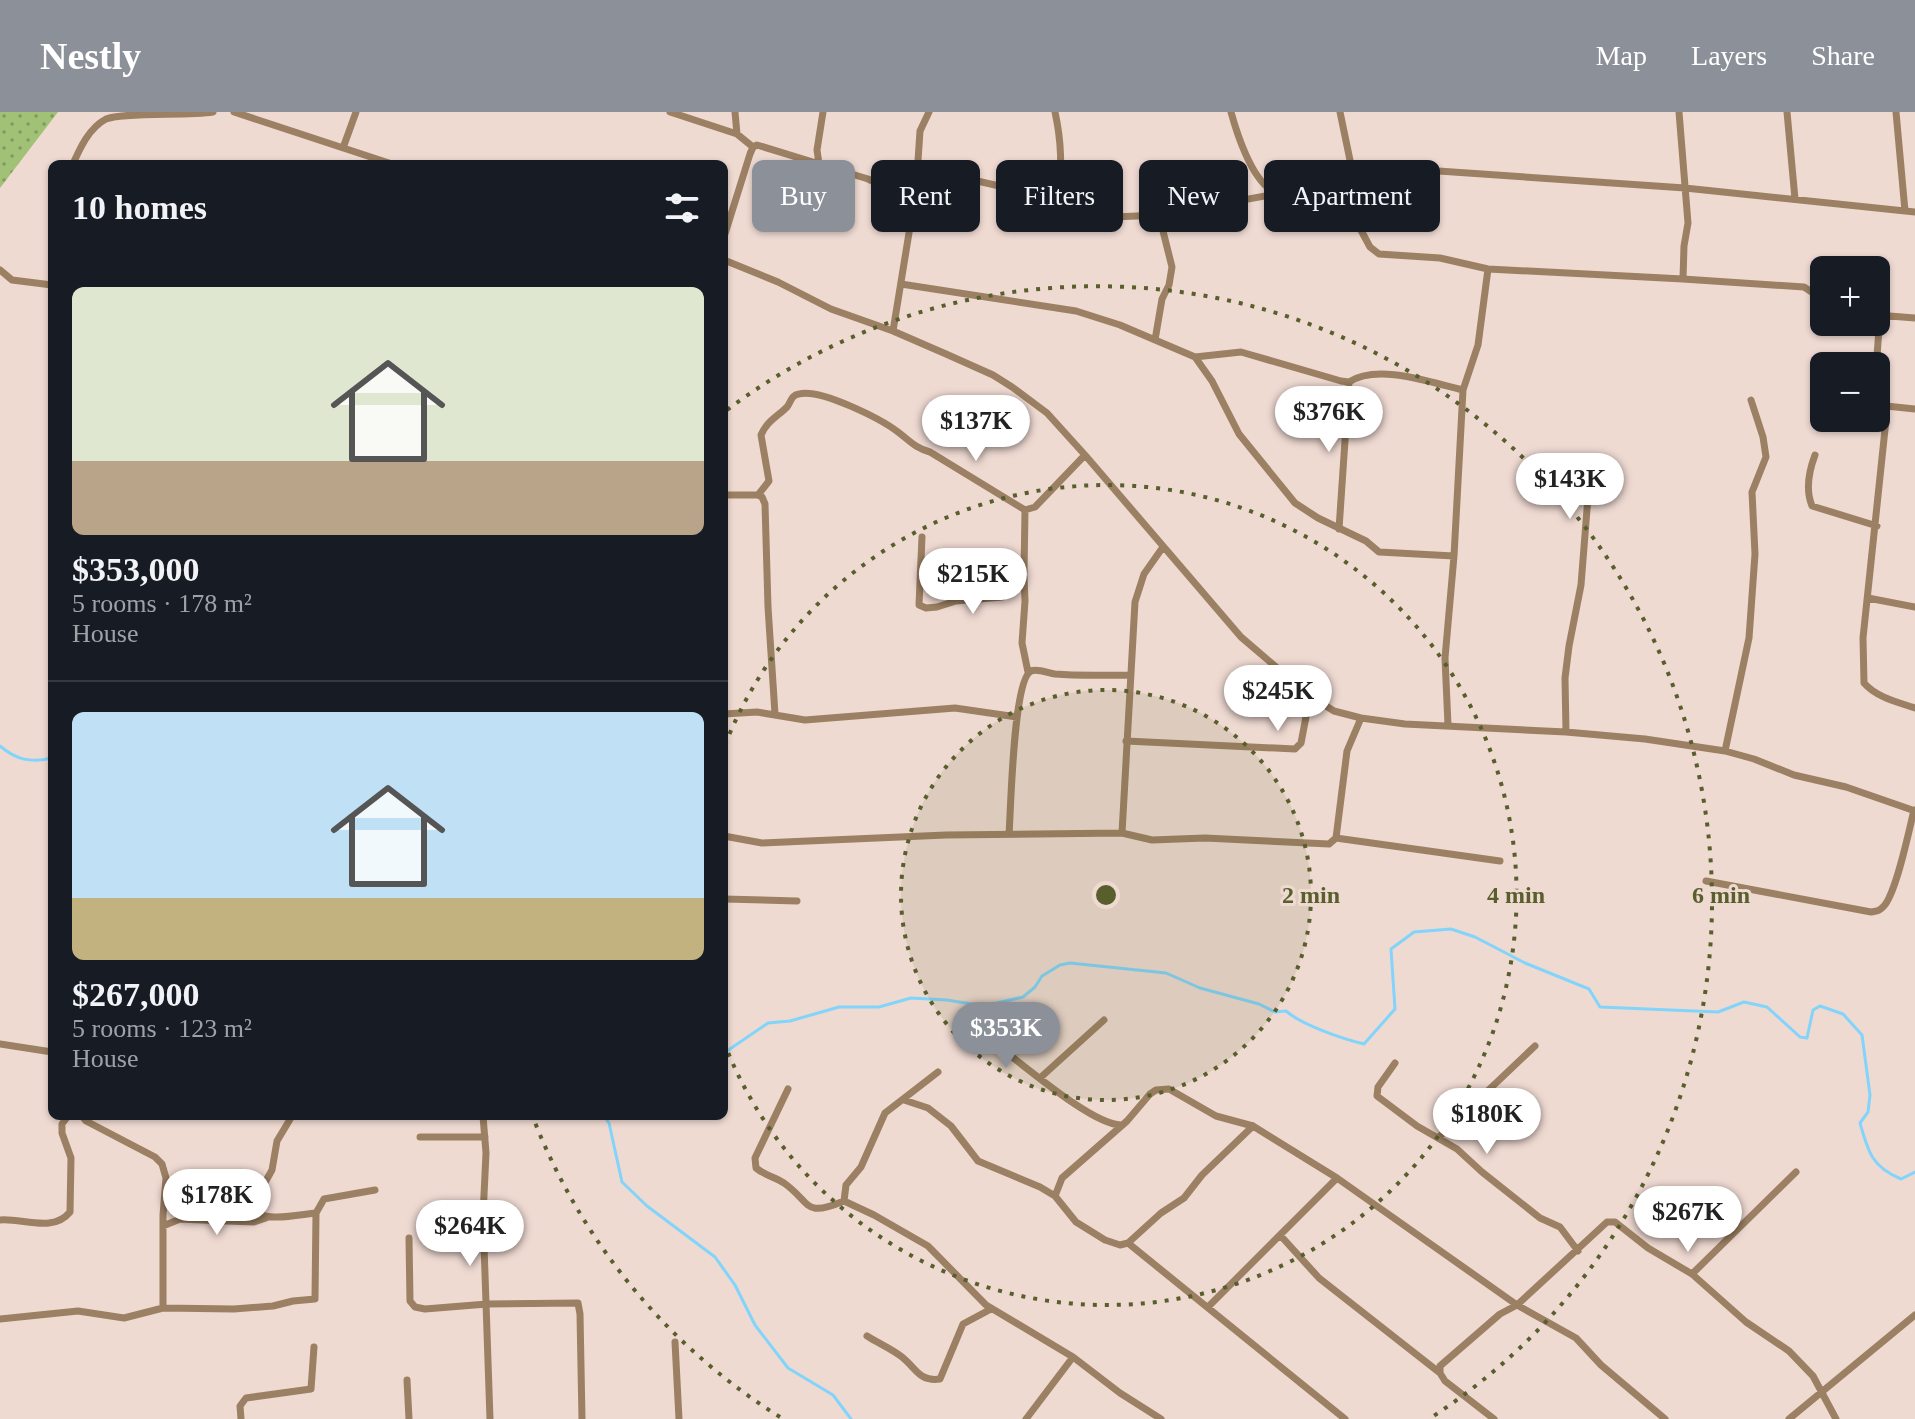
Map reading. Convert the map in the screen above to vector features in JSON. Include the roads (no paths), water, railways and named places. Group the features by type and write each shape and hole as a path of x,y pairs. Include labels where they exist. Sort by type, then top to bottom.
{"street":[{"path":"99,112 107,118"},
{"path":"75,160 85,139 107,118 209,112"},
{"path":"234,112 380,160"},
{"path":"343,148 356,112"},
{"path":"670,112 737,134 753,147"},
{"path":"735,112 737,134"},
{"path":"818,160 823,112"},
{"path":"918,160 920,131 929,112"},
{"path":"1055,112 1059,128 1059,160"},
{"path":"1231,112 1246,155 1264,182"},
{"path":"1340,112 1350,160"},
{"path":"1679,112 1688,223 1683,279"},
{"path":"1787,112 1795,199"},
{"path":"1896,112 1905,211"},
{"path":"753,147 761,144 807,160"},
{"path":"728,225 753,147"},
{"path":"1440,171 1685,188 1915,212"},
{"path":"893,331 909,232"},
{"path":"1155,340 1162,299 1169,285 1172,267 1163,232"},
{"path":"1362,232 1375,252 1440,258 1488,269 1804,287 1810,291"},
{"path":"728,262 831,309 893,331 993,375 1047,413 1241,637 1310,696 1334,711 1361,718 1645,739 1725,751 1794,775 1846,787 1915,810 1897,876 1881,910 1871,912 1706,881"},
{"path":"1448,725 1445,658 1463,390 1478,345 1488,269"},
{"path":"0,270 12,280 48,284"},
{"path":"901,284 1076,311 1120,325 1195,357 1241,352 1349,382 1355,378 1393,374 1463,390"},
{"path":"1890,316 1915,318"},
{"path":"1195,357 1212,381 1239,434 1295,503 1366,541 1379,552 1454,556"},
{"path":"1339,529 1349,382"},
{"path":"758,495 769,481 761,435 764,427 785,409 793,396 803,394 838,402 873,417 897,431 917,449 930,452 1025,510 1035,507 1085,455"},
{"path":"1725,751 1749,638 1755,554 1752,492 1766,457 1751,400"},
{"path":"1890,406 1915,409"},
{"path":"1883,432 1875,514 1877,526 1863,638 1864,683 1887,699 1915,708"},
{"path":"1815,455 1809,473 1812,506 1877,526"},
{"path":"1566,732 1565,678 1581,585 1591,459"},
{"path":"728,495 758,495 765,504 775,714"},
{"path":"1025,510 1022,643 1028,672"},
{"path":"922,537 919,605 926,608 956,601 1002,597 1012,593 1024,573"},
{"path":"1122,833 1129,675 1137,589 1163,547"},
{"path":"1868,598 1915,607"},
{"path":"1009,834 1017,717 1023,680 1028,672 1129,675"},
{"path":"1126,741 1295,749 1301,743 1310,696"},
{"path":"728,714 757,712 805,720 955,708 1017,717"},
{"path":"728,837 762,843 1122,833 1152,840 1205,838 1329,844 1336,838 1347,751 1361,718"},
{"path":"1336,838 1500,861"},
{"path":"728,899 797,901"},
{"path":"1040,1078 1104,1020"},
{"path":"989,1039 1076,1104 1122,1125"},
{"path":"0,1044 48,1051"},
{"path":"1438,1138 1535,1046"},
{"path":"1395,1063 1378,1087 1377,1096 1417,1126 1457,1149 1540,1218 1560,1227 1578,1251"},
{"path":"844,1201 846,1185 861,1167 885,1113 938,1072"},
{"path":"788,1089 755,1158 756,1168 782,1181 806,1206 824,1210 844,1201 928,1246 991,1309 1073,1357 1161,1419"},
{"path":"1055,1196 1062,1178 1122,1125 1150,1094 1162,1089 1177,1092 1216,1116 1253,1126 1337,1178 1517,1305 1576,1338 1601,1365 1665,1419"},
{"path":"904,1100 928,1108 951,1126 978,1161 1055,1196 1076,1222 1115,1245 1128,1243 1161,1213 1184,1198 1202,1175 1253,1126"},
{"path":"0,1220 40,1224 58,1221 70,1212 71,1158 62,1133 65,1120"},
{"path":"85,1120 155,1157 162,1164 166,1178 163,1308"},
{"path":"225,1221 250,1209 272,1170 277,1141 290,1120"},
{"path":"483,1120 483,1216 490,1419"},
{"path":"420,1137 485,1137"},
{"path":"1692,1274 1796,1172"},
{"path":"1208,1307 1337,1178"},
{"path":"0,1319 78,1311 124,1318 163,1308 247,1308 315,1299 316,1213 324,1199 375,1190"},
{"path":"250,1209 257,1215 270,1217"},
{"path":"163,1226 180,1219 254,1222 270,1217 316,1213"},
{"path":"1440,1373 1440,1366 1500,1314 1517,1305 1607,1222 1615,1222 1648,1248 1692,1274 1746,1322 1789,1351 1813,1376 1836,1419"},
{"path":"1280,1235 1319,1278 1494,1419"},
{"path":"409,1238 411,1304 425,1309 487,1304 578,1303 582,1419"},
{"path":"1128,1243 1345,1419"},
{"path":"867,1336 903,1357 919,1376 929,1381 940,1379 963,1324 991,1309"},
{"path":"1789,1419 1915,1315"},
{"path":"675,1342 679,1419"},
{"path":"241,1419 240,1406 246,1398 311,1389 314,1347"},
{"path":"1026,1419 1073,1357"},
{"path":"407,1380 409,1419"}],"waterway":[{"path":"0,746 24,759 48,759"},
{"path":"728,1050 768,1023 790,1021 839,1007 879,1007 911,998 984,1006 1023,997 1042,976 1070,963 1166,973 1200,988 1259,1004 1275,1012 1286,1011 1312,1026 1364,1044 1395,1009 1391,949 1414,932 1451,929 1589,989 1600,1007 1718,1012 1744,1002 1767,1007 1800,1037 1807,1038 1813,1010 1820,1006 1843,1014 1862,1035 1870,1095 1868,1112 1860,1123 1869,1150 1877,1164 1901,1179 1915,1172"},
{"path":"607,1120 622,1182 647,1206 715,1257 735,1285 755,1325 788,1368 833,1395 851,1419"}]}
